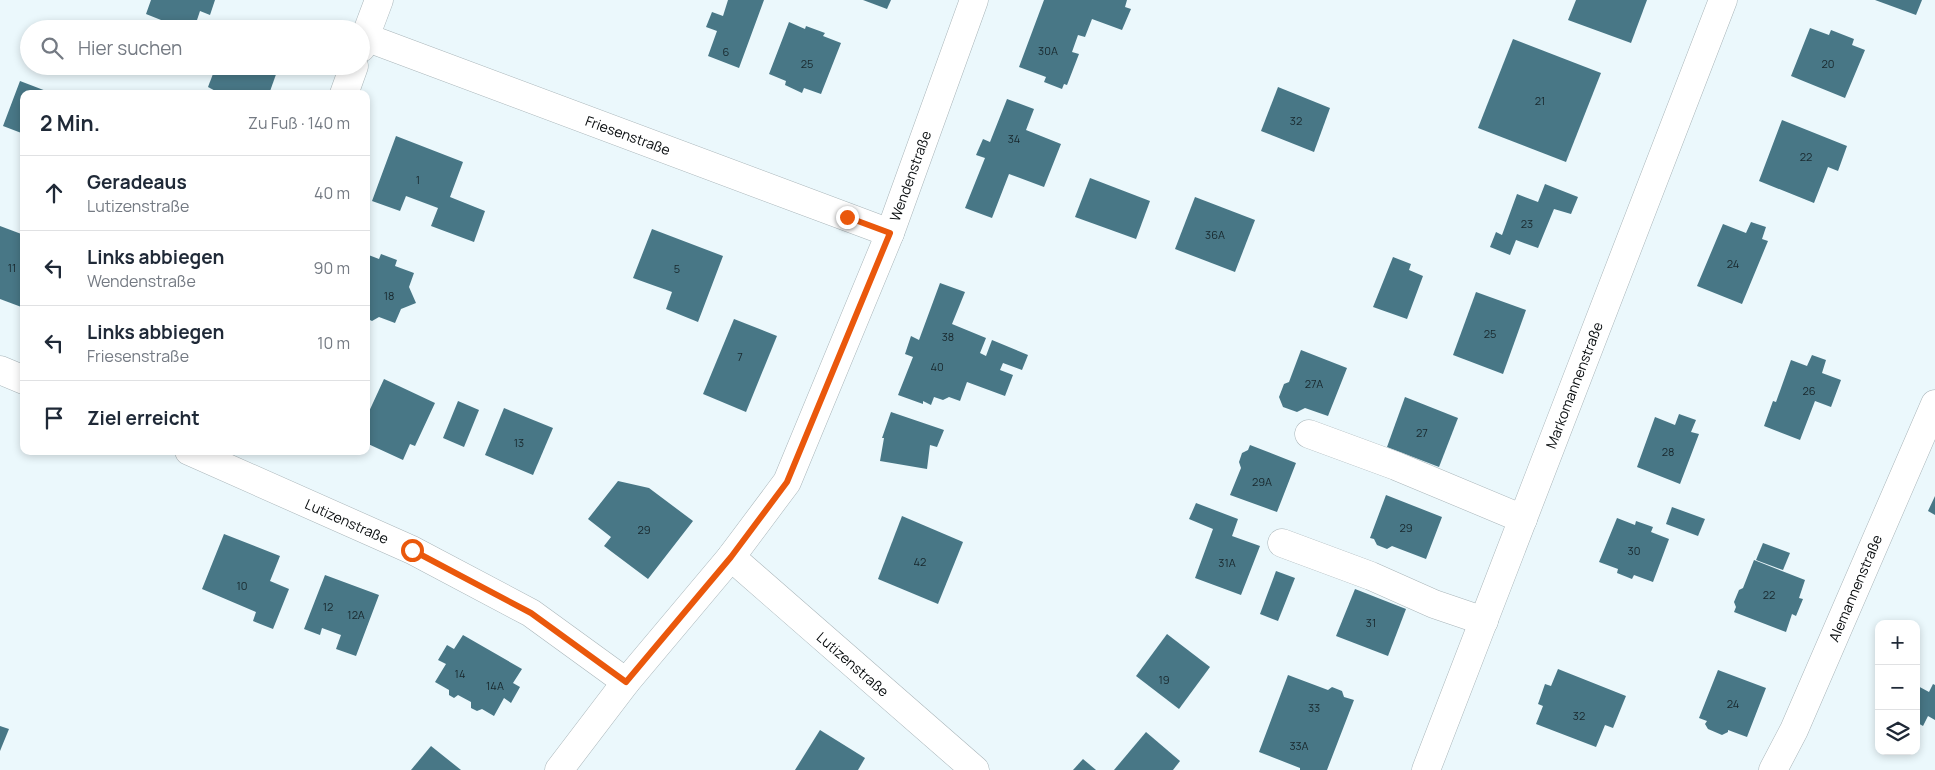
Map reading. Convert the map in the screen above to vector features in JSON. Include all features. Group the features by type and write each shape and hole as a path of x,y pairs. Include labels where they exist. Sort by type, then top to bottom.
{"street":[{"path":"370,24 379,0"},
{"name":"Wendenstraße","path":"559,770 626,682 731,557 787,482 890,233 974,0"},
{"name":"Markomannenstraße","path":"1426,770 1723,0"},
{"name":"Friesenstraße","path":"370,46 890,233"},
{"path":"345,90 351,75"},
{"path":"0,370 20,378"},
{"name":"Alemannenstraße","path":"1773,770 1794,730 1935,404"},
{"path":"1309,434 1396,466 1523,519"},
{"name":"Lutizenstraße","path":"201,455 412,550 531,613 626,682"},
{"path":"1282,543 1370,576 1434,604 1484,621"},
{"name":"Lutizenstraße","path":"731,557 975,770"}],"building":[{"path":"151,0 215,0 210,15 200,11 197,20 161,20 146,14"},
{"path":"728,0 764,0 739,68 708,56 717,31 706,27 712,12 723,16"},
{"path":"863,0 891,0 887,9"},
{"path":"1044,0 1127,0 1125,7 1131,9 1122,30 1092,19 1085,37 1078,35 1072,52 1079,54 1067,85 1064,84 1062,89 1044,82 1046,77 1019,67"},
{"path":"1576,0 1647,0 1631,43 1568,20"},
{"path":"1875,0 1922,0 1916,15"},
{"path":"789,22 805,29 806,26 825,33 823,36 841,43 821,94 804,88 802,93 785,85 786,81 769,74"},
{"path":"1810,28 1829,35 1831,30 1854,39 1852,45 1865,50 1845,98 1791,76"},
{"path":"1513,39 1601,73 1566,162 1478,128"},
{"path":"213,75 276,75 270,90 214,90 208,87"},
{"path":"20,81 44,90 20,90 20,132 3,126"},
{"path":"1278,87 1330,108 1314,152 1261,131"},
{"path":"1007,99 1034,109 1026,130 1061,144 1044,187 1009,174 992,218 965,208 985,158 976,155 983,139 990,142"},
{"path":"1782,120 1847,146 1838,171 1828,167 1814,203 1759,181"},
{"path":"396,136 463,162 450,197 485,211 474,242 431,226 438,208 406,196 400,211 372,201"},
{"path":"1090,178 1150,201 1136,239 1075,217"},
{"path":"1545,184 1578,197 1571,214 1554,209 1538,248 1516,240 1510,255 1490,247 1496,232 1502,235 1517,194 1538,202"},
{"path":"1195,197 1255,220 1235,272 1175,249"},
{"path":"1751,222 1766,227 1762,239 1768,241 1742,304 1697,286 1723,224 1746,233"},
{"path":"0,226 20,234 20,306 0,299"},
{"path":"652,229 723,256 698,322 666,309 672,292 633,278"},
{"path":"381,254 397,260 395,266 414,273 409,287 416,303 401,309 395,323 379,317 372,321 370,320 370,256 379,259"},
{"path":"1393,257 1411,264 1409,270 1423,276 1407,319 1373,307"},
{"path":"940,283 965,292 952,324 986,338 980,353 986,356 992,340 1028,355 1022,370 1003,363 1000,370 1013,375 1005,396 967,382 960,401 949,397 943,400 934,397 931,405 923,401 923,404 898,395 913,357 905,354 911,336 919,340"},
{"path":"1476,292 1526,310 1503,374 1453,355"},
{"path":"734,319 777,336 746,412 703,394"},
{"path":"1301,350 1347,368 1328,416 1305,408 1297,412 1283,407 1279,397 1284,384 1289,382"},
{"path":"1812,355 1826,360 1822,373 1841,380 1831,407 1815,401 1800,440 1764,426 1773,401 1776,402 1791,360 1807,366"},
{"path":"384,379 435,403 415,446 410,444 403,460 370,445 370,409"},
{"path":"1405,397 1458,418 1439,467 1387,447"},
{"path":"458,401 479,410 464,447 443,438"},
{"path":"504,408 553,428 533,475 485,455"},
{"path":"891,412 944,430 937,447 930,445 927,469 880,461 884,438 882,438"},
{"path":"1679,414 1696,420 1691,432 1699,434 1680,484 1637,467 1655,417 1675,425"},
{"path":"1250,445 1296,463 1277,512 1230,495 1241,468 1239,462 1242,453 1248,450"},
{"path":"618,481 649,488 693,521 648,579 604,546 611,537 588,519"},
{"path":"1386,495 1442,517 1426,559 1392,546 1387,549 1377,545 1374,539 1370,538"},
{"path":"1935,496 1935,515 1928,511"},
{"path":"1196,503 1238,519 1232,536 1260,546 1241,595 1195,578 1213,529 1189,519"},
{"path":"1672,507 1705,519 1698,536 1666,524"},
{"path":"902,516 963,542 938,604 878,579"},
{"path":"1617,518 1635,525 1636,521 1653,527 1651,532 1669,539 1653,582 1634,575 1632,579 1617,573 1618,569 1599,562"},
{"path":"224,534 280,556 270,581 289,589 273,629 253,621 256,612 202,589"},
{"path":"1763,543 1790,553 1783,570 1756,560"},
{"path":"1754,560 1805,580 1799,598 1803,599 1796,616 1792,614 1786,632 1734,612 1736,607 1734,602 1739,590 1743,588"},
{"path":"1276,571 1295,578 1278,621 1260,614"},
{"path":"325,575 379,595 356,656 336,649 341,635 322,628 320,635 304,629"},
{"path":"1355,589 1406,609 1388,656 1336,636"},
{"path":"1167,634 1210,667 1179,709 1136,676"},
{"path":"463,635 522,669 513,683 520,687 511,703 504,698 494,716 482,709 477,711 471,708 471,702 458,695 454,698 449,695 449,690 435,682 446,664 438,660 447,645 454,649"},
{"path":"1558,669 1626,696 1613,728 1605,725 1596,747 1536,724 1543,706 1538,704 1545,684 1551,686"},
{"path":"1718,670 1766,688 1747,737 1728,730 1728,732 1722,735 1708,729 1705,724 1707,721 1699,718"},
{"path":"1288,675 1328,690 1332,687 1342,691 1344,697 1354,700 1327,770 1300,770 1300,768 1259,752"},
{"path":"1933,684 1935,685 1935,720 1928,716 1923,726 1920,724 1920,687 1929,692"},
{"path":"0,726 9,729 0,751"},
{"path":"820,730 865,758 858,770 795,770"},
{"path":"1146,732 1180,761 1173,770 1114,770"},
{"path":"431,746 461,770 411,770"},
{"path":"1083,759 1096,770 1073,770"}],"route":[{"path":"412,550 531,613 626,682 731,557 787,482 890,233 847,217"}]}
